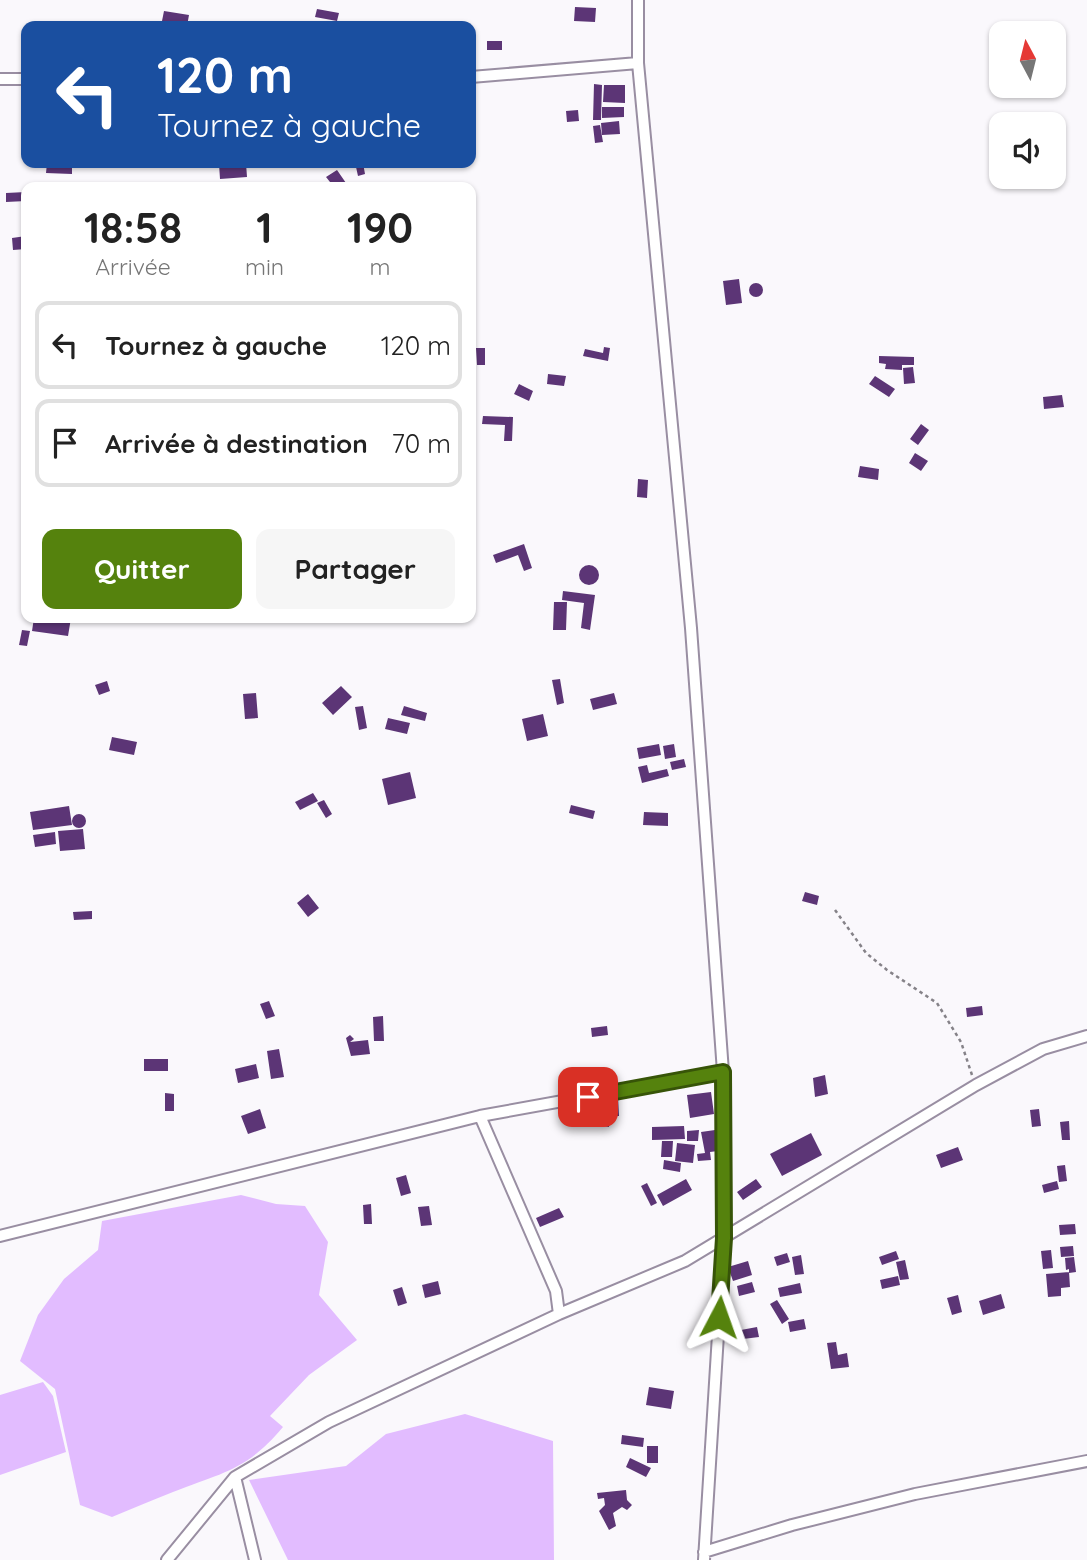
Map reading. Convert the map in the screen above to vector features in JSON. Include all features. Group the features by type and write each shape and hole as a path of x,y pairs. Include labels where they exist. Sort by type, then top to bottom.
{"street":[{"path":"638,0 638,63 691,628 723,1072 724,1238 704,1556 792,1525 915,1494 1087,1461"},
{"path":"476,77 638,63"},
{"path":"0,79 21,79"},
{"path":"167,1560 235,1478 329,1422 559,1314 685,1261 976,1085 1043,1049 1087,1036"},
{"path":"0,1236 480,1116 723,1072"},
{"path":"480,1116 556,1291 559,1314"},
{"path":"235,1478 255,1560"}],"path":[{"path":"835,910 866,953 937,1003 961,1042 976,1085"}],"shaded area":[{"path":"241,1195 276,1204 305,1206 328,1242 319,1295 357,1340 309,1375 270,1416 283,1427 270,1442 245,1462 112,1517 80,1505 55,1389 20,1361 38,1315 64,1279 98,1250 102,1221"},
{"path":"43,1382 53,1396 66,1452 0,1475 0,1395"},
{"path":"465,1414 553,1441 554,1560 288,1560 249,1480 346,1466 386,1434"}],"building":[{"path":"575,7 596,8 595,22 574,21"},
{"path":"317,9 339,13 337,21 315,17"},
{"path":"164,11 189,15 188,21 162,21"},
{"path":"487,41 502,41 502,50 487,50"},
{"path":"594,84 602,85 601,120 593,120"},
{"path":"604,85 625,85 625,103 603,102"},
{"path":"602,107 624,107 624,117 602,118"},
{"path":"578,110 579,121 567,122 566,111"},
{"path":"619,121 620,134 602,135 601,123"},
{"path":"600,125 603,142 595,143 593,126"},
{"path":"46,168 72,168 72,174 46,173"},
{"path":"219,168 246,168 247,177 220,179"},
{"path":"356,168 364,168 365,174 358,176"},
{"path":"337,170 345,182 330,182 326,177"},
{"path":"21,192 21,201 6,202 6,193"},
{"path":"21,237 21,249 13,250 12,238"},
{"path":"739,279 742,303 726,305 723,281"},
{"path":"756,283 761,285 761,295 756,297 751,295 749,290 751,285"},
{"path":"604,347 610,348 608,361 583,356 585,349 603,353"},
{"path":"476,348 485,348 485,365 477,365"},
{"path":"879,356 914,357 914,365 902,365 902,370 885,369 886,364 879,363"},
{"path":"913,367 915,383 904,384 903,368"},
{"path":"548,374 566,376 564,386 547,384"},
{"path":"875,376 895,389 889,397 869,384"},
{"path":"519,384 533,391 529,401 514,394"},
{"path":"1062,395 1064,407 1044,409 1043,397"},
{"path":"483,416 513,417 512,441 504,441 505,425 482,424"},
{"path":"921,424 929,430 918,445 910,439"},
{"path":"915,453 928,461 921,471 909,463"},
{"path":"860,466 879,469 878,480 858,477"},
{"path":"638,479 648,480 647,498 637,497"},
{"path":"524,544 532,568 524,571 518,555 496,563 493,555"},
{"path":"589,565 596,568 599,575 596,582 589,585 582,582 579,575 582,568"},
{"path":"563,591 595,595 590,630 581,628 584,603 562,600"},
{"path":"554,602 567,602 566,630 553,630"},
{"path":"33,623 70,623 68,636 32,631"},
{"path":"22,630 30,631 27,646 19,645"},
{"path":"560,679 564,703 557,705 552,680"},
{"path":"107,681 110,691 99,695 95,685"},
{"path":"341,686 352,697 333,715 322,703"},
{"path":"256,693 258,718 245,719 243,694"},
{"path":"614,693 617,704 593,710 590,699"},
{"path":"363,706 367,728 359,730 355,707"},
{"path":"404,706 427,713 425,721 401,715"},
{"path":"543,714 548,736 527,741 522,719"},
{"path":"388,718 410,723 407,734 385,729"},
{"path":"112,737 137,742 134,755 109,750"},
{"path":"659,744 661,755 639,759 637,748"},
{"path":"674,744 676,757 665,759 663,746"},
{"path":"684,759 686,767 672,770 670,762"},
{"path":"647,765 649,773 667,769 669,776 642,783 638,767"},
{"path":"410,772 416,798 388,805 382,779"},
{"path":"313,793 318,801 300,810 295,802"},
{"path":"324,800 332,814 326,818 317,803"},
{"path":"571,805 595,811 593,819 569,813"},
{"path":"69,806 72,825 33,830 30,812"},
{"path":"644,812 668,813 668,826 643,825"},
{"path":"79,814 84,816 84,826 79,828 74,826 72,821 74,816"},
{"path":"83,829 85,849 60,851 58,831"},
{"path":"55,832 56,844 35,847 33,835"},
{"path":"805,892 819,896 817,905 802,901"},
{"path":"308,894 319,908 308,917 297,903"},
{"path":"92,911 92,919 74,920 73,912"},
{"path":"269,1001 275,1016 266,1019 260,1004"},
{"path":"982,1006 983,1015 967,1017 966,1008"},
{"path":"383,1016 384,1041 374,1041 373,1017"},
{"path":"607,1026 608,1035 592,1037 591,1028"},
{"path":"350,1035 354,1039 350,1042 368,1040 370,1054 351,1056 346,1038"},
{"path":"279,1049 284,1077 271,1079 267,1051"},
{"path":"144,1059 168,1059 168,1071 144,1071"},
{"path":"256,1064 259,1078 238,1083 235,1069"},
{"path":"825,1075 828,1094 815,1097 813,1078"},
{"path":"711,1092 714,1114 690,1118 687,1095"},
{"path":"165,1093 174,1094 174,1111 165,1111"},
{"path":"610,1097 618,1097 619,1116 610,1116"},
{"path":"260,1109 266,1128 248,1134 241,1116"},
{"path":"1039,1109 1041,1126 1032,1127 1030,1110"},
{"path":"589,1114 610,1118 609,1127 587,1123"},
{"path":"1069,1121 1070,1140 1062,1140 1060,1122"},
{"path":"684,1126 685,1139 652,1140 652,1127"},
{"path":"699,1130 698,1141 687,1141 687,1131"},
{"path":"715,1130 718,1151 710,1152 711,1160 698,1161 697,1154 705,1153 701,1132"},
{"path":"811,1133 822,1155 782,1176 770,1154"},
{"path":"662,1141 673,1141 672,1157 661,1157"},
{"path":"677,1143 695,1145 693,1163 675,1161"},
{"path":"958,1147 963,1160 941,1168 936,1155"},
{"path":"664,1160 681,1163 680,1172 663,1169"},
{"path":"1065,1165 1067,1181 1059,1182 1057,1166"},
{"path":"406,1175 411,1193 401,1196 396,1178"},
{"path":"686,1179 692,1190 663,1206 657,1195"},
{"path":"756,1179 762,1187 743,1200 737,1192"},
{"path":"1057,1181 1059,1189 1044,1193 1042,1185"},
{"path":"647,1183 657,1203 651,1206 641,1186"},
{"path":"371,1204 372,1224 364,1224 363,1205"},
{"path":"429,1206 432,1225 421,1226 418,1207"},
{"path":"559,1208 564,1217 540,1227 536,1218"},
{"path":"1075,1224 1076,1234 1060,1235 1059,1225"},
{"path":"1073,1246 1074,1256 1061,1257 1060,1247"},
{"path":"1051,1250 1053,1268 1043,1269 1041,1251"},
{"path":"896,1251 899,1259 882,1265 879,1257"},
{"path":"787,1253 790,1262 777,1266 774,1257"},
{"path":"801,1255 804,1274 795,1275 792,1257"},
{"path":"1074,1257 1076,1272 1069,1273 1069,1269 1066,1270 1065,1258"},
{"path":"905,1260 909,1279 900,1280 896,1262"},
{"path":"748,1261 752,1275 733,1281 728,1267"},
{"path":"1069,1272 1070,1287 1061,1288 1061,1296 1048,1297 1046,1274"},
{"path":"898,1276 900,1285 882,1289 880,1280"},
{"path":"438,1281 441,1294 425,1298 422,1285"},
{"path":"752,1282 755,1292 739,1296 737,1286"},
{"path":"800,1283 802,1293 780,1297 778,1288"},
{"path":"402,1287 407,1303 398,1306 393,1290"},
{"path":"1001,1294 1005,1308 983,1315 979,1301"},
{"path":"958,1295 962,1312 952,1315 947,1298"},
{"path":"777,1300 789,1319 782,1324 770,1304"},
{"path":"804,1319 806,1329 790,1332 788,1322"},
{"path":"757,1327 759,1337 743,1339 741,1330"},
{"path":"836,1342 838,1355 847,1353 849,1367 831,1369 827,1343"},
{"path":"649,1387 674,1391 671,1409 646,1405"},
{"path":"622,1435 644,1438 643,1447 621,1444"},
{"path":"647,1446 658,1446 658,1463 647,1463"},
{"path":"630,1458 651,1468 646,1477 626,1467"},
{"path":"626,1490 627,1500 632,1505 627,1510 622,1507 613,1513 616,1526 609,1530 599,1511 605,1505 604,1498 598,1499 597,1493"}],"route":[{"path":"588,1097 723,1072 724,1238 719,1317"}]}
